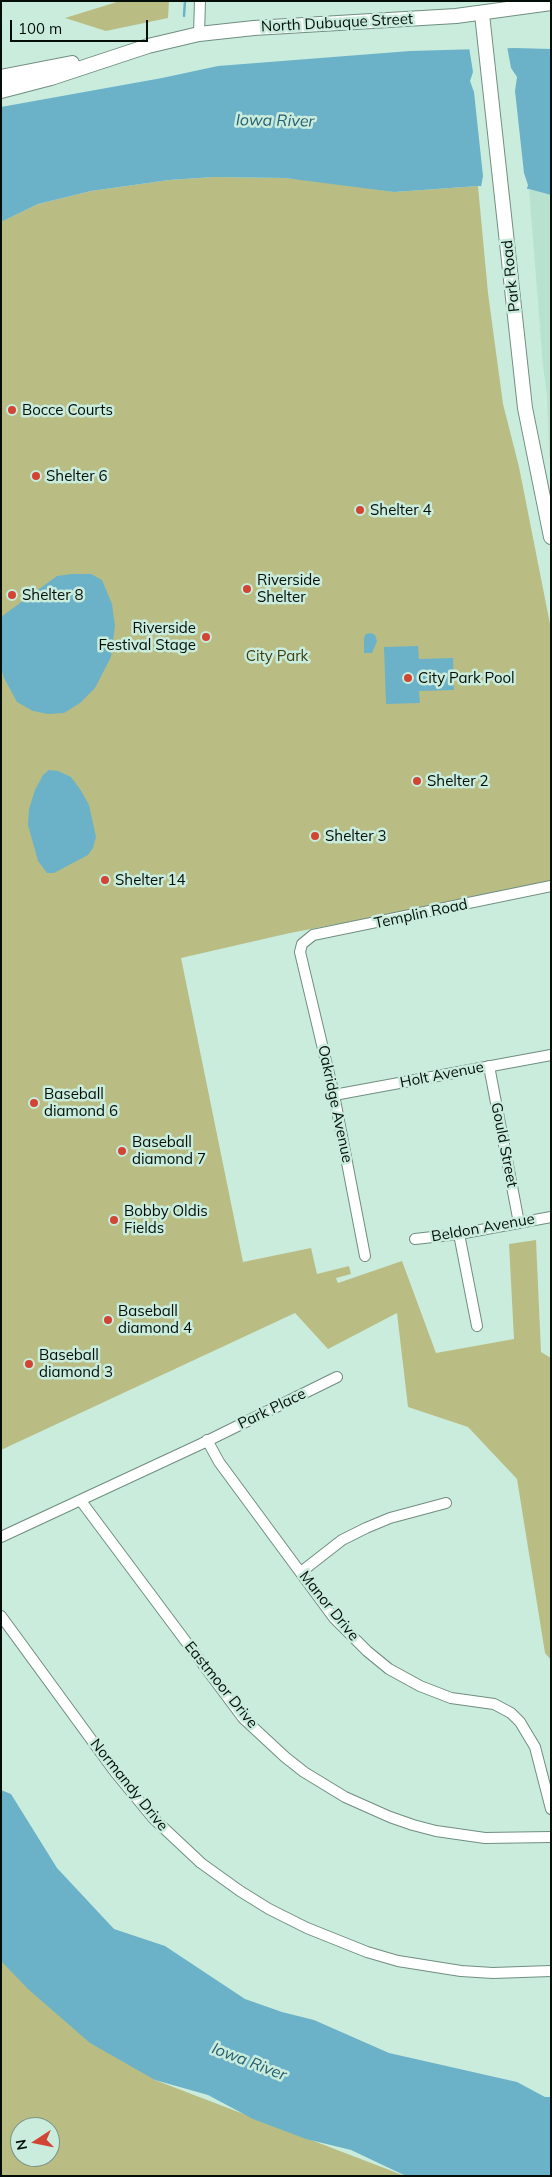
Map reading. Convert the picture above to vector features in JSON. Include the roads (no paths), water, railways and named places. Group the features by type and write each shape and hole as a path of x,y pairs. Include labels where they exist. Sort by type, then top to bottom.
{"main road":[{"name":"North Dubuque Street","path":"1,77 125,53 200,34 254,28 482,14 551,3"},
{"name":"Park Road","path":"482,14 525,408 551,538"},
{"name":"North Dubuque Street","path":"1,91 51,78 125,53"}],"street":[{"path":"200,1 200,34"},
{"name":"Templin Road","path":"300,952 302,944 313,936 551,886"},
{"name":"Oakridge Avenue","path":"300,952 334,1095 365,1256"},
{"name":"Holt Avenue","path":"334,1095 551,1055"},
{"name":"Gould Street","path":"489,1066 519,1223"},
{"name":"Beldon Avenue","path":"415,1239 459,1234 551,1216"},
{"path":"459,1234 477,1326"},
{"name":"Park Place","path":"207,1440 337,1377"},
{"path":"1,1537 81,1501 207,1440"},
{"name":"Manor Drive","path":"207,1440 220,1462 347,1632 390,1669 406,1680 435,1693 468,1701 494,1704 516,1717 529,1734 535,1747 551,1809"},
{"name":"Eastmoor Drive","path":"81,1501 243,1718 284,1757 304,1772 367,1808 421,1827 485,1838 551,1836"},
{"path":"301,1572 342,1540 366,1528 390,1518 446,1504"},
{"name":"Normandy Drive","path":"1,1616 115,1772 153,1818 201,1863 240,1891 269,1909 307,1928 352,1947 398,1961 461,1971 502,1973 551,1971"}],"water":[{"name":"Iowa River","path":"515,48 551,49 551,195 529,189 478,186 394,192 285,178 214,177 169,180 91,191 38,204 1,222 1,107 218,66 410,51"},
{"path":"91,574 102,580 112,604 115,626 111,657 95,688 80,703 64,713 48,714 33,711 17,702 4,678 1,668 1,617 57,576"},
{"path":"371,633 375,635 377,641 372,653 364,653 364,638 366,634"},
{"path":"418,646 419,659 453,658 454,690 419,691 420,703 386,704 384,647"},
{"path":"49,770 58,771 71,777 80,789 89,805 96,837 93,848 88,855 54,873 47,873 38,861 28,825 29,809 35,790 43,775"},
{"name":"Iowa River","path":"1,1790 11,1794 57,1868 114,1929 165,1946 245,1999 282,2012 314,2020 389,2053 517,2082 545,2097 551,2097 551,2176 406,2176 351,2150 306,2139 253,2119 208,2095 155,2080 90,2043 28,1989 1,1961"}],"waterway":[{"path":"184,16 185,1"}],"place":[{"name":"Bocce Courts","path":"12,410"},
{"name":"Shelter 6","path":"36,476"},
{"name":"Shelter 4","path":"360,510"},
{"name":"Riverside Shelter","path":"247,589"},
{"name":"Shelter 8","path":"12,595"},
{"name":"Riverside Festival Stage","path":"206,637"},
{"name":"City Park Pool","path":"408,678"},
{"name":"Shelter 2","path":"417,781"},
{"name":"Shelter 3","path":"315,836"},
{"name":"Shelter 14","path":"105,880"},
{"name":"Baseball diamond 6","path":"34,1103"},
{"name":"Baseball diamond 7","path":"122,1151"},
{"name":"Bobby Oldis Fields","path":"114,1220"},
{"name":"Baseball diamond 4","path":"108,1320"},
{"name":"Baseball diamond 3","path":"29,1364"}],"park label":[{"name":"City Park","path":"277,656"}]}
